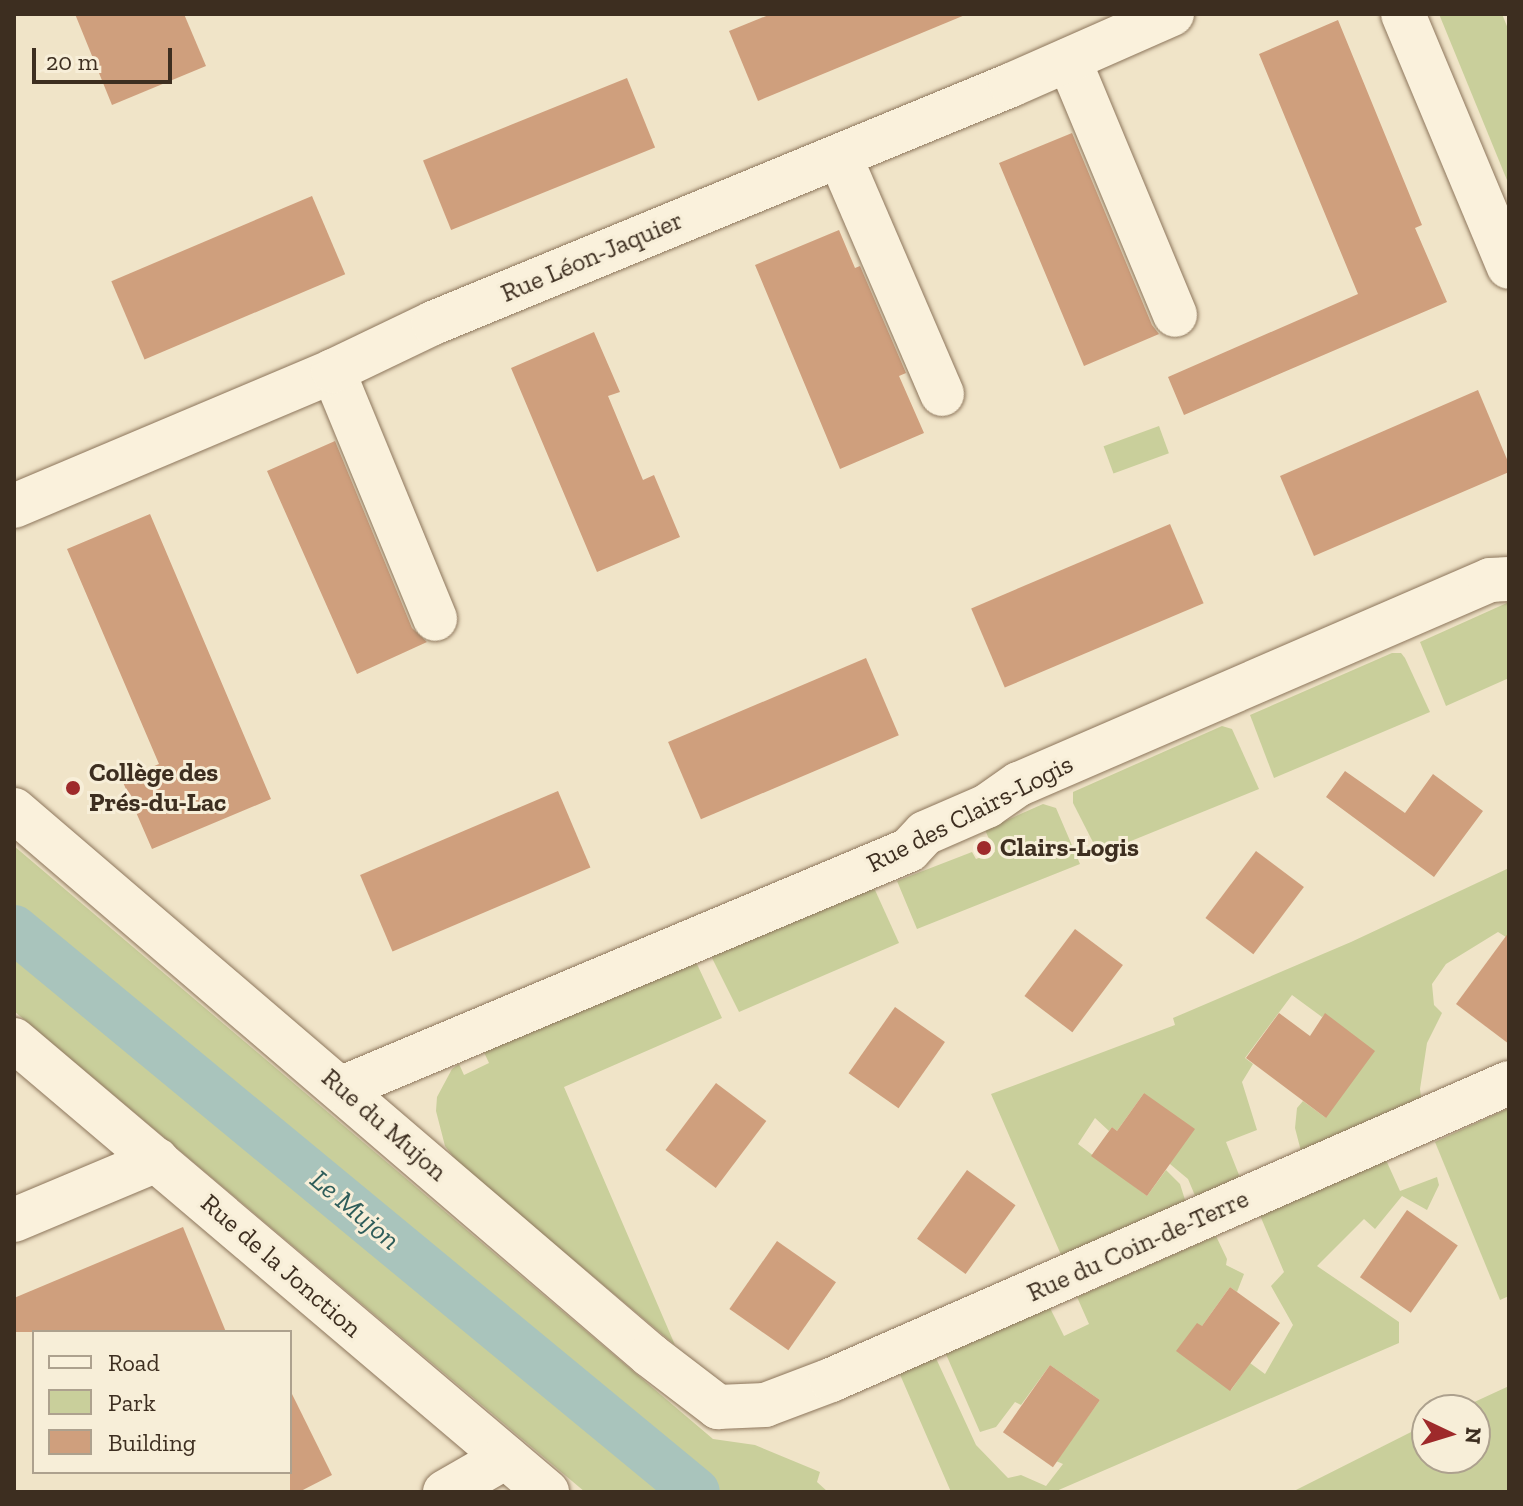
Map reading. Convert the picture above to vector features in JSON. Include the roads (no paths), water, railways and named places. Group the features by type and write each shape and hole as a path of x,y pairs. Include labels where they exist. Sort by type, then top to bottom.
{"street":[{"name":"Rue Léon-Jaquier","path":"14,506 333,371 433,323 840,157 1172,14"},
{"path":"1403,14 1509,267"},
{"path":"1069,60 1175,315"},
{"path":"840,157 942,394"},
{"path":"333,371 435,619"},
{"name":"Rue des Clairs-Logis","path":"342,1088 909,850 925,833 987,806 1019,784 1490,580 1509,579"},
{"name":"Rue du Mujon","path":"14,810 700,1397 718,1407 765,1405"},
{"name":"Rue de la Jonction","path":"14,1040 547,1492"},
{"name":"Rue du Coin-de-Terre","path":"765,1405 1509,1083"},
{"path":"14,1220 157,1160"},
{"path":"445,1492 506,1457"}],"waterway":[{"name":"Le Mujon","path":"14,929 696,1492"}],"place":[{"name":"Collège des Prés-du-Lac","path":"73,788"},
{"name":"Clairs-Logis","path":"984,848"}]}
